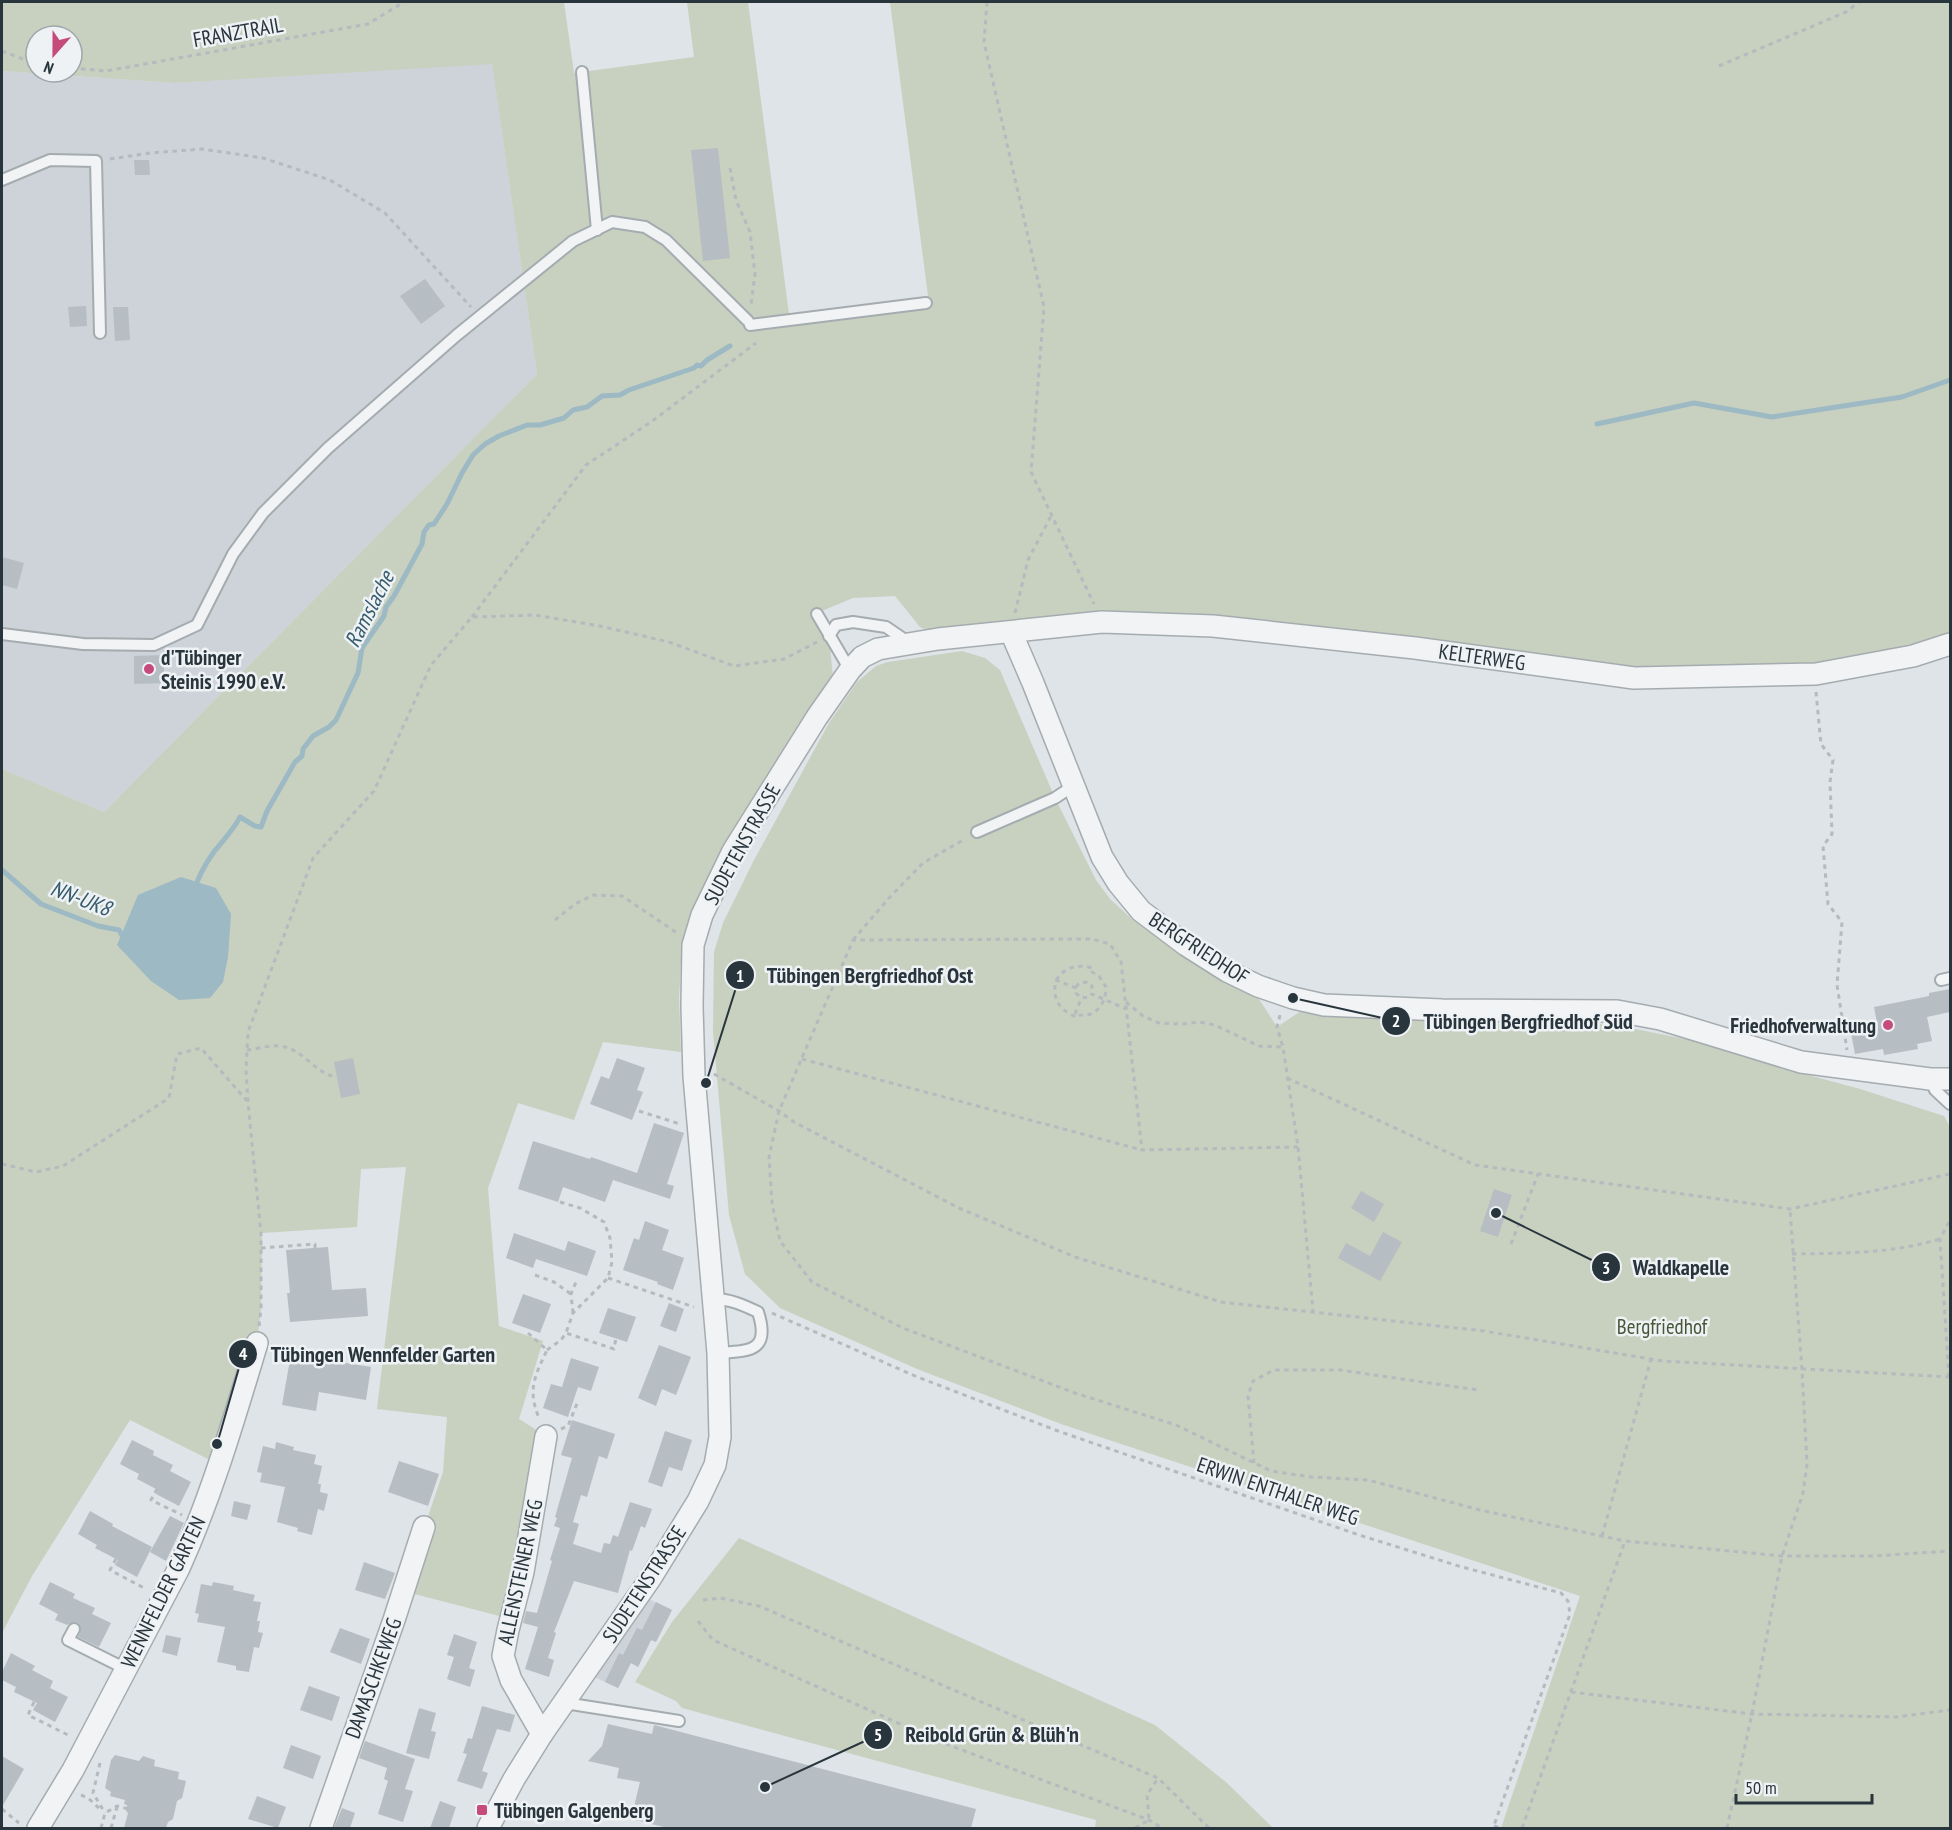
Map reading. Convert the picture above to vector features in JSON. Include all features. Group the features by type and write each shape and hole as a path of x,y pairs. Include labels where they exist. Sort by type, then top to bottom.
{"street":[{"name":"KELTERWEG","path":"1011,632 1102,622 1213,626 1415,648 1634,678 1816,674 1913,656 1950,644"},
{"name":"SUDETENSTRASSE","path":"488,1828 514,1779 542,1734 645,1587 698,1501 715,1465 720,1437 718,1353 694,1076 692,1006 693,945 702,915 733,851 817,717 850,670 862,657 878,649 1011,632"},
{"name":"BERGFRIEDHOF","path":"1011,632 1102,857 1118,883 1141,911 1186,945 1227,971 1258,986 1283,995 1336,1006 1442,1010 1617,1011 1660,1020 1801,1062 1940,1079"},
{"name":"WENNFELDER GARTEN","path":"38,1828 87,1744 194,1534 226,1447 257,1343"},
{"name":"ALLENSTEINER WEG","path":"542,1734 511,1680 503,1656 523,1572 546,1436"},
{"name":"DAMASCHKEWEG","path":"321,1828 424,1527"}],"lane":[{"path":"582,72 597,230"},
{"path":"2,180 50,160 96,161 100,333"},
{"path":"2,634 83,644 154,645 197,625 233,554 263,513 328,448 479,316 573,241 612,222 645,227 666,240 749,323 926,303"},
{"path":"817,614 850,670"},
{"path":"829,636 836,625 853,622 886,627 911,644"},
{"path":"977,832 1055,798 1073,786"},
{"path":"1940,1079 1935,1090 1950,1104"},
{"path":"715,1306 723,1299 740,1303 758,1312 762,1335 757,1346 748,1351 718,1353"},
{"path":"74,1629 68,1640 126,1670"},
{"path":"565,1703 679,1721"}],"path":[{"name":"FRANZTRAIL","path":"84,69 106,71 368,24 404,2"},
{"path":"987,2 984,42 1044,307 1031,472 1102,622"},
{"path":"1719,66 1846,12 1859,2"},
{"path":"2,51 24,59"},
{"path":"96,161 150,153 202,150 263,158 330,180 385,213 479,316"},
{"path":"730,168 736,200 750,232 755,274 749,323"},
{"path":"257,1343 261,1308 261,1233 248,1103 246,1070 248,1032 313,858 374,791 431,665 472,617 586,465 651,422 756,343"},
{"path":"1011,632 1028,560 1052,514"},
{"path":"472,617 535,615 600,626 669,642 734,666 784,660 829,636"},
{"path":"1816,701 1821,744 1833,760 1830,782 1832,834 1823,846 1828,904 1842,922 1837,985 1845,1043"},
{"path":"977,832 923,863 853,940 779,1111 769,1157 772,1203 780,1240 812,1282 903,1328 1075,1393 1176,1425 1272,1471 1311,1477 1368,1480 1480,1510 1625,1541 1782,1556 1874,1556 1950,1551"},
{"path":"555,920 575,904 593,895 622,896 693,945"},
{"path":"853,940 1092,939 1110,944 1121,962 1142,1150"},
{"path":"1088,982 1093,968 1078,966 1066,969 1056,980 1054,990 1057,1003 1066,1013 1083,1016 1100,1009 1105,1000 1106,987 1099,976 1092,972"},
{"path":"1056,980 1076,988"},
{"path":"1081,998 1076,993 1076,988 1079,983 1088,982"},
{"path":"1088,982 1092,986 1092,994"},
{"path":"1092,994 1126,1009"},
{"path":"1081,998 1092,994"},
{"path":"1075,1014 1081,998"},
{"path":"1126,1002 1143,1016 1159,1023 1199,1022 1215,1025 1259,1046 1283,1047"},
{"path":"1277,1027 1283,1047 1298,1147 1313,1311"},
{"path":"247,1050 279,1046 303,1055 321,1072 336,1077"},
{"path":"2,1164 36,1172 63,1166 169,1098 177,1054 201,1048 248,1103"},
{"path":"801,1059 1142,1150 1298,1147"},
{"path":"694,1076 716,1074 794,1122 959,1208 1075,1257 1221,1302 1484,1331 1652,1359 1802,1370 1949,1377 1940,1239 1950,1220"},
{"path":"1287,1078 1475,1165 1790,1209 1950,1174"},
{"path":"639,1111 699,1131"},
{"path":"1511,1244 1538,1174"},
{"path":"560,1202 580,1208 604,1222 610,1238 612,1262 608,1278 573,1313"},
{"path":"1727,1828 1752,1714 1782,1556 1803,1492 1807,1464 1790,1209"},
{"path":"1792,1254 1887,1251 1914,1247 1940,1239"},
{"path":"261,1248 315,1244 315,1248"},
{"path":"535,1275 554,1282 571,1294"},
{"path":"608,1278 715,1306"},
{"path":"576,1282 571,1294 573,1313 566,1333 561,1340 547,1350 532,1386 535,1408 546,1436 568,1426 578,1401"},
{"name":"ERWIN ENTHALER WEG","path":"758,1312 774,1313 915,1376 1058,1431 1359,1534 1462,1567 1561,1593 1568,1601 1570,1614 1494,1827"},
{"path":"528,1333 547,1350"},
{"path":"566,1333 614,1349 616,1338"},
{"path":"1602,1536 1652,1359"},
{"path":"1254,1462 1248,1396 1253,1381 1274,1370 1340,1370 1478,1390"},
{"path":"157,1489 152,1500 175,1512"},
{"path":"1522,1828 1625,1541"},
{"path":"116,1559 110,1570 139,1585"},
{"path":"703,1600 720,1598 759,1606 1158,1778 1209,1828"},
{"path":"698,1621 713,1640 938,1741 1149,1820 1162,1828"},
{"path":"1571,1692 1752,1714 1896,1717 1950,1710"},
{"path":"34,1702 28,1715 87,1744"},
{"path":"100,1761 93,1793 105,1813"},
{"path":"1149,1820 1147,1795 1158,1778"},
{"path":"88,1798 105,1813"},
{"path":"111,1828 117,1806"},
{"path":"101,1828 105,1813 117,1806 129,1809"},
{"path":"2,1809 27,1828"},
{"path":"1135,1828 1149,1820"},
{"path":"1494,1827 1501,1828"}],"shaded area":[{"path":"492,63 537,374 104,812 2,769 2,71 24,73 24,84 84,84 84,77 175,83"},
{"path":"640,1595 672,1610 656,1642 651,1640 638,1667 631,1663 618,1688 586,1673"}],"green space":[{"path":"2,2 564,2 574,73 694,57 687,2 748,2 789,314 928,296 890,2 1950,2 1950,636 1912,649 1815,666 1633,670 1210,620 936,634 920,627 895,596 853,598 817,613 829,636 833,678 722,849 691,913 682,943 679,998 681,1052 603,1042 574,1120 518,1103 488,1188 499,1326 543,1341 519,1419 546,1436 511,1619 403,1591 443,1472 447,1417 377,1409 406,1167 361,1169 357,1227 262,1233 261,1308 257,1343 220,1465 130,1420 32,1576 2,1633 2,769 104,812 537,374 492,64 175,83 84,77 84,24 24,24 24,73 2,71"},
{"name":"Bergfriedhof","path":"962,651 985,658 1000,670 1055,798 1096,880 1110,899 1133,920 1180,951 1229,977 1259,999 1277,1027 1307,1007 1441,1017 1615,1025 1695,1041 1944,1116 1950,1127 1950,1828 1501,1828 1580,1596 1061,1424 917,1369 780,1308 745,1274 729,1215 713,1031 714,952 723,923 753,862 829,723 857,682 876,666 888,662"},
{"path":"739,1538 1155,1725 1227,1783 1273,1828 1095,1828 1096,1820 682,1708 676,1701 635,1682 672,1622"}],"water":[{"path":"181,877 216,888 231,914 228,957 223,982 210,998 179,1000 151,981 117,945 138,895"}],"building":[{"path":"718,148 730,258 703,261 691,150"},
{"path":"134,160 149,160 150,175 135,175"},
{"path":"425,279 445,306 421,324 400,296"},
{"path":"86,306 87,326 70,327 68,307"},
{"path":"113,307 128,307 130,340 115,341"},
{"path":"2,557 24,563 17,589 2,585"},
{"name":"d'Tübinger Steinis 1990 e.V.","path":"164,655 164,683 134,684 134,656"},
{"path":"1950,989 1950,1012 1927,1017 1932,1041 1917,1044 1918,1049 1884,1055 1883,1049 1855,1054 1851,1033 1878,1028 1874,1007 1929,996 1929,993"},
{"path":"353,1058 360,1094 341,1098 334,1062"},
{"path":"617,1058 645,1068 637,1090 643,1092 632,1120 590,1104 601,1076 609,1079"},
{"path":"654,1123 684,1133 667,1184 674,1186 670,1199 613,1180 605,1202 563,1187 558,1202 518,1189 533,1141 637,1173"},
{"path":"1494,1189 1512,1195 1498,1237 1480,1231"},
{"path":"1361,1191 1384,1204 1374,1222 1351,1208"},
{"path":"645,1221 669,1230 662,1250 684,1258 673,1290 657,1284 658,1282 623,1270 634,1238 639,1240"},
{"path":"1383,1232 1402,1242 1380,1281 1338,1258 1346,1243 1370,1256"},
{"path":"514,1233 565,1251 568,1241 596,1251 587,1276 536,1259 533,1268 506,1258"},
{"path":"328,1247 332,1290 366,1288 368,1316 290,1322 286,1250"},
{"path":"523,1294 551,1304 540,1333 512,1323"},
{"path":"669,1303 684,1309 676,1332 660,1326"},
{"path":"608,1308 636,1317 627,1342 599,1333"},
{"path":"659,1345 691,1357 676,1395 662,1389 656,1406 638,1398"},
{"path":"291,1354 371,1367 366,1400 319,1392 316,1411 282,1405"},
{"path":"571,1358 599,1367 591,1391 578,1387 568,1417 543,1408 551,1384 562,1387"},
{"path":"572,1420 615,1434 607,1459 599,1456 587,1497 581,1495 573,1522 579,1524 573,1544 601,1553 604,1543 610,1544 613,1535 618,1537 630,1502 652,1509 645,1528 641,1526 632,1551 630,1550 618,1593 574,1581 554,1632 556,1633 548,1658 554,1660 549,1677 525,1669 538,1627 523,1623 526,1611 537,1613 560,1528 554,1526 557,1518 555,1517 572,1458 561,1455"},
{"path":"665,1431 692,1440 682,1471 669,1467 662,1487 648,1482"},
{"path":"132,1440 154,1451 153,1455 173,1465 170,1471 191,1482 179,1506 156,1494 158,1490 137,1479 139,1474 120,1464"},
{"path":"276,1442 294,1447 293,1450 316,1455 314,1464 322,1466 318,1484 321,1484 320,1492 328,1494 324,1511 318,1509 312,1535 277,1522 285,1487 260,1482 262,1473 257,1472 263,1446 275,1449"},
{"path":"399,1461 439,1474 428,1506 388,1492"},
{"path":"234,1501 251,1505 247,1520 231,1516"},
{"path":"90,1511 113,1524 112,1526 152,1547 137,1577 115,1565 118,1560 95,1548 97,1545 78,1534"},
{"path":"170,1516 184,1523 166,1561 150,1552"},
{"path":"364,1562 395,1573 385,1599 355,1590"},
{"path":"50,1582 75,1594 73,1598 95,1608 92,1614 111,1623 99,1647 78,1637 81,1629 78,1623 73,1622 67,1625 55,1620 58,1614 39,1604"},
{"path":"213,1582 234,1586 233,1590 255,1595 253,1601 261,1602 257,1621 260,1621 258,1632 263,1633 259,1648 254,1647 249,1672 236,1670 236,1666 217,1662 225,1627 197,1622 199,1614 195,1613 201,1584 212,1586"},
{"path":"656,1602 672,1610 656,1642 651,1640 638,1667 631,1663 618,1688 605,1682 619,1653 623,1655 637,1628 642,1630"},
{"path":"340,1628 370,1639 361,1664 330,1652"},
{"path":"454,1634 477,1642 469,1668 475,1670 470,1687 447,1679 454,1657 447,1655"},
{"path":"166,1635 181,1638 177,1656 162,1652"},
{"path":"11,1653 35,1666 32,1670 53,1681 50,1688 68,1697 55,1722 33,1710 37,1703 14,1692 16,1687 2,1680 2,1672"},
{"path":"309,1686 340,1697 332,1721 300,1710"},
{"path":"482,1706 515,1715 510,1732 497,1729 482,1771 488,1773 482,1789 457,1781 467,1754 463,1753 468,1738 472,1739"},
{"path":"419,1708 436,1713 431,1731 436,1732 429,1759 406,1753"},
{"path":"608,1724 652,1734 654,1725 976,1809 971,1828 668,1828 631,1819 640,1782 617,1778 619,1768 588,1761 602,1746"},
{"path":"365,1741 415,1759 405,1789 413,1791 403,1822 378,1814 388,1781 384,1779 387,1768 359,1758"},
{"path":"291,1745 321,1756 313,1779 283,1768"},
{"path":"115,1755 139,1761 143,1756 155,1760 154,1766 179,1772 178,1779 186,1781 182,1798 177,1801 173,1819 168,1822 166,1828 124,1828 128,1813 127,1805 124,1804 125,1800 110,1796 111,1792 105,1788 111,1760"},
{"path":"2,1756 24,1769 2,1807"},
{"path":"257,1796 286,1807 278,1828 248,1819"},
{"path":"440,1801 456,1807 449,1828 430,1828"},
{"path":"342,1808 355,1813 350,1828 334,1828"}],"waterway":[{"name":"Ramslache","path":"195,887 210,857 240,817 261,827 267,811 295,762 302,756 303,749 313,736 336,720 358,673 362,648 384,616 386,607 422,544 424,532 429,525 434,524 447,504 473,455 485,444 499,436 527,425 540,425 564,418 573,410 587,407 602,396 620,395 697,365 701,366 730,346"},
{"path":"1597,424 1694,403 1772,417 1902,397 1950,380"},
{"name":"NN-UK8","path":"2,870 41,904 98,926 119,930 124,939"}],"place":[{"name":"d'Tübinger Steinis 1990 e.V.","path":"149,669"},
{"name":"Tübingen Bergfriedhof Süd","path":"1293,998"},
{"name":"Friedhofverwaltung","path":"1888,1025"},
{"name":"Tübingen Bergfriedhof Ost","path":"706,1083"},
{"name":"Waldkapelle","path":"1496,1213"},
{"name":"Tübingen Wennfelder Garten","path":"217,1444"},
{"name":"Reibold Grün & Blüh'n","path":"765,1787"},
{"name":"Tübingen Galgenberg","path":"482,1810"}]}
